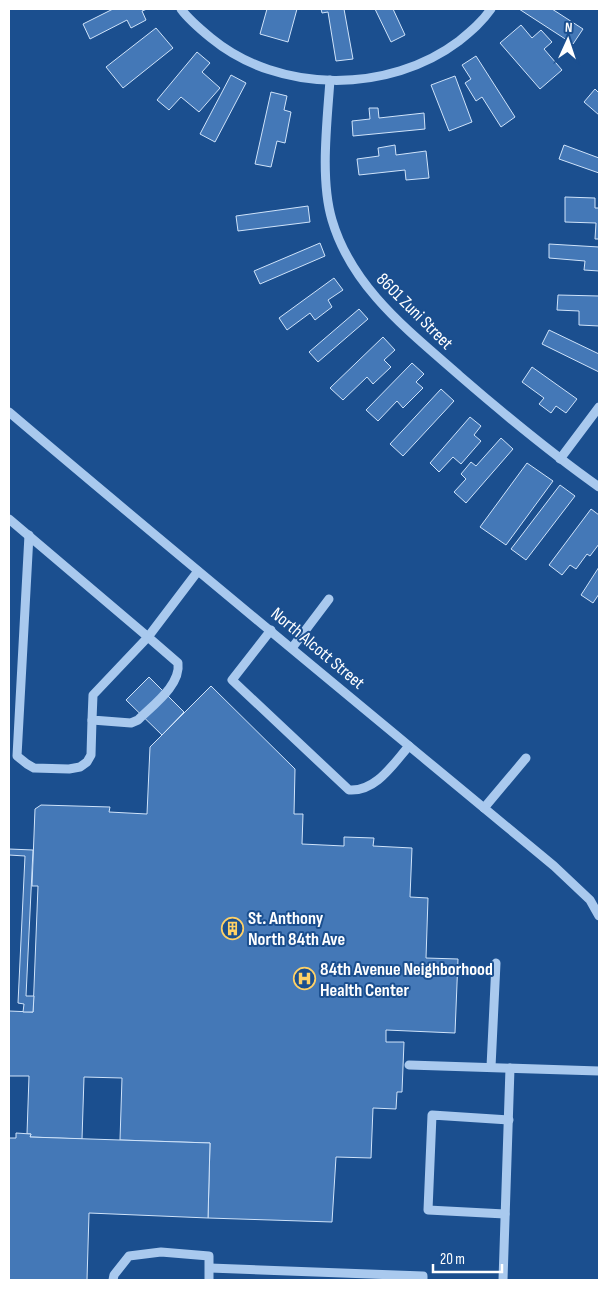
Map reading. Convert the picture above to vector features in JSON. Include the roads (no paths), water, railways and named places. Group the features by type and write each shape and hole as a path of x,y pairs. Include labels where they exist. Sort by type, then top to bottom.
{"street":[{"path":"181,9 199,28 235,55 278,72 310,79 330,80 386,74 422,64 449,48 472,30 491,9"},
{"name":"8601 Zuni Street","path":"330,80 326,179 332,219 345,253 361,280 378,302 478,392 560,459 599,488"},
{"path":"560,459 599,407"},
{"name":"North Alcott Street","path":"9,412 554,866 590,900 599,916"},
{"path":"9,519 178,663 179,670 176,681 138,720 131,723 92,720"},
{"path":"28,535 17,756 34,768 69,769 80,767 87,762 91,755 93,695 148,637 198,571"},
{"path":"292,648 330,599"},
{"path":"271,630 232,680 349,790 358,791 374,784 409,746"},
{"path":"484,808 526,758"},
{"path":"491,1067 496,963"},
{"path":"409,1065 599,1071"},
{"path":"503,1280 510,1068"},
{"path":"505,1214 428,1210 428,1201 432,1115 508,1120"},
{"path":"113,1280 114,1275 129,1256 161,1252 209,1256 210,1280"},
{"path":"210,1268 423,1276 423,1280"},
{"path":"263,1270 263,1280"}],"place":[{"name":"St. Anthony North 84th Ave","path":"232,928"},
{"name":"84th Avenue Neighborhood Health Center","path":"304,979"}]}
